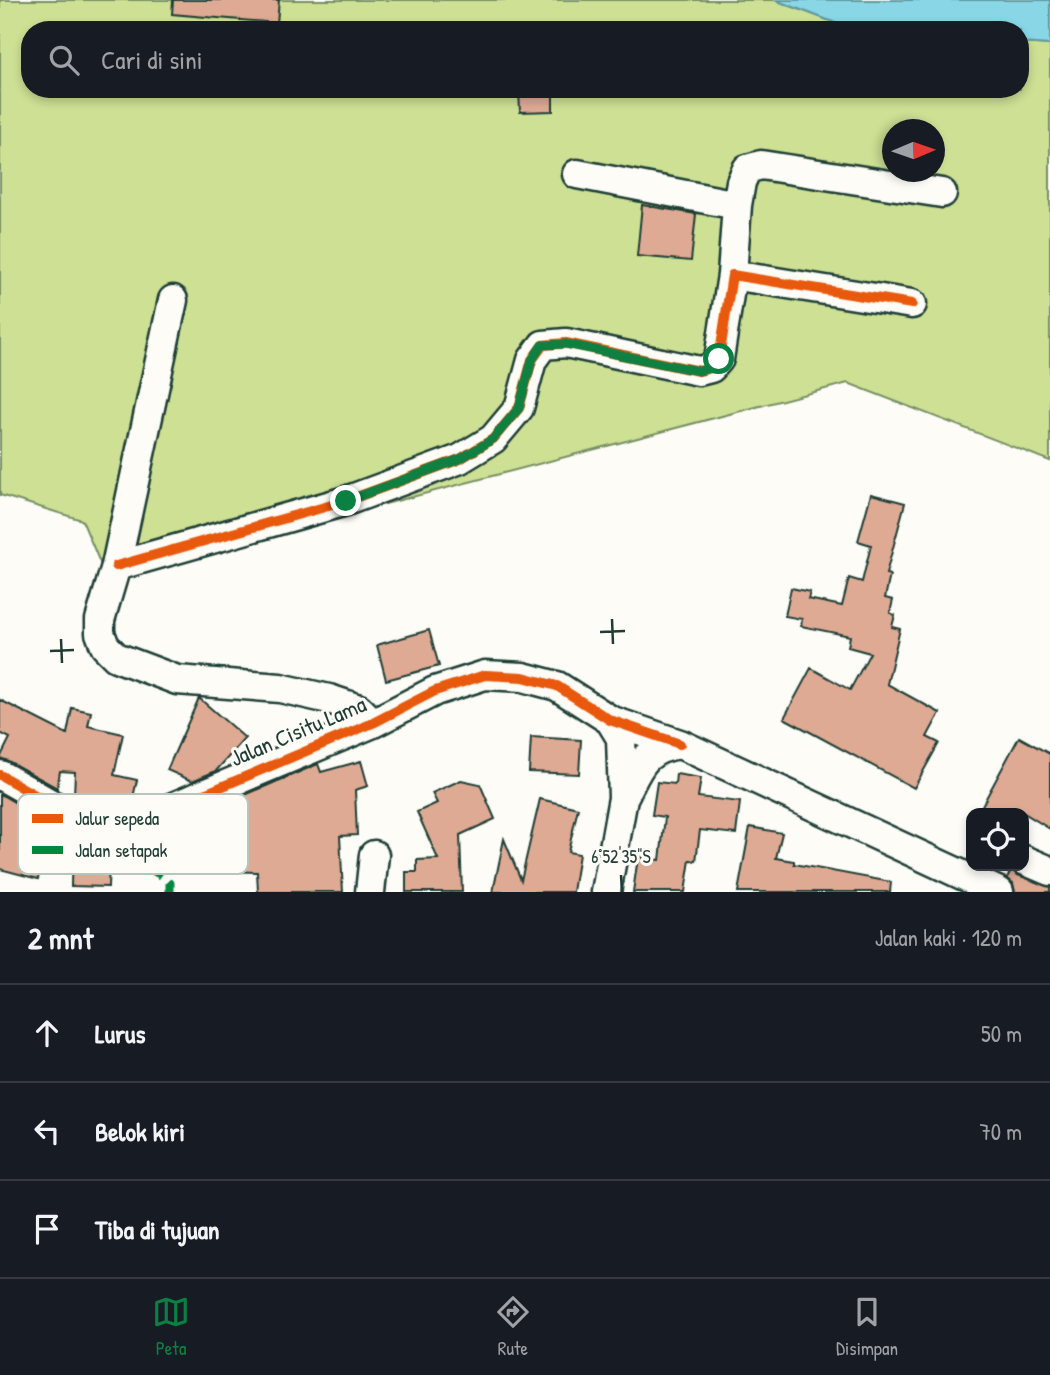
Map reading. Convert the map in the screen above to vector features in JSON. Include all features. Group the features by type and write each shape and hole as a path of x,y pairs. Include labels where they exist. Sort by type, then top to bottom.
{"street":[{"path":"116,565 346,501 460,459 493,439 519,408 532,360 542,345 566,344 699,371 710,368 719,359 732,275 737,205 741,182 747,169 761,165 942,193"},
{"path":"577,174 737,205"},
{"path":"732,275 912,304"},
{"path":"173,300 116,565 100,620 100,633 105,646 116,657 177,680 280,688 359,709 373,723"},
{"name":"Jalan Cisitu Lama","path":"204,794 373,723 435,691 485,675 523,677 557,686 610,720 680,744 757,778 999,892"},
{"path":"606,892 623,798 621,738 610,720"},
{"path":"623,798 642,761 661,747 680,744"},
{"name":"Jalan Cisitu Lama","path":"0,775 33,794"},
{"path":"370,892 374,855"},
{"path":"1029,862 1050,871"},
{"path":"971,880 987,871"}],"green space":[{"path":"0,0 775,0 830,21 21,21 21,98 1029,98 1029,44 1050,45 1050,461 848,383 106,577 82,520 0,495"}],"water":[{"path":"775,0 1050,0 1050,45 1029,44 1029,21 830,21"}],"building":[{"path":"173,0 279,0 277,21 172,14"},
{"path":"519,98 553,98 553,111 520,112"},
{"path":"642,205 696,214 691,261 637,256"},
{"path":"871,494 905,503 886,574 890,575 885,598 893,600 890,613 895,615 892,627 900,629 887,684 940,713 927,737 939,743 914,788 784,718 811,668 850,690 870,653 848,647 850,636 801,626 802,619 785,616 791,588 810,592 808,599 842,606 849,578 862,582 871,545 858,541"},
{"path":"429,630 439,666 386,680 377,645"},
{"path":"199,698 245,738 216,771 192,781 167,770"},
{"path":"0,700 67,734 72,708 91,712 88,726 123,734 114,775 137,780 134,794 74,794 75,772 60,771 57,788 0,758 10,738 0,733"},
{"path":"531,737 581,740 579,774 529,772"},
{"path":"1019,737 1050,754 1050,829 1029,816 1029,808 981,808"},
{"path":"361,761 368,786 355,790 357,835 340,836 343,892 258,892 257,872 248,872 248,794 318,764 321,772"},
{"path":"676,774 701,778 698,797 740,802 736,834 700,830 696,861 690,860 685,892 633,892 638,857 660,860 665,817 652,815 657,782 675,784"},
{"path":"461,780 480,784 495,819 460,835 462,892 406,892 406,872 417,872 417,860 438,859 417,812 437,803 432,793"},
{"path":"0,794 18,804 18,874 0,869"},
{"path":"540,799 578,808 568,852 579,854 573,892 493,892 504,839 521,880"},
{"path":"750,827 782,833 776,858 794,861 794,864 891,882 890,892 738,892"},
{"path":"1012,871 1050,887 1050,892 1015,892 1013,883 1007,878"},
{"path":"19,874 39,874 38,879"},
{"path":"71,874 109,874 108,887 71,886"}],"marked path":[{"path":"159,874 170,883 170,892"}],"cycle path":[{"path":"116,566 346,501 460,459 493,439 519,408 532,360 543,345 566,343 699,371 711,368 719,359 732,275 912,304"},
{"path":"204,794 373,723 435,691 485,675 523,677 557,686 610,720 680,744"},
{"path":"0,775 33,794"}],"route":[{"path":"346,501 460,459 493,439 519,408 532,360 542,345 566,344 699,371 710,368 719,359"}]}
